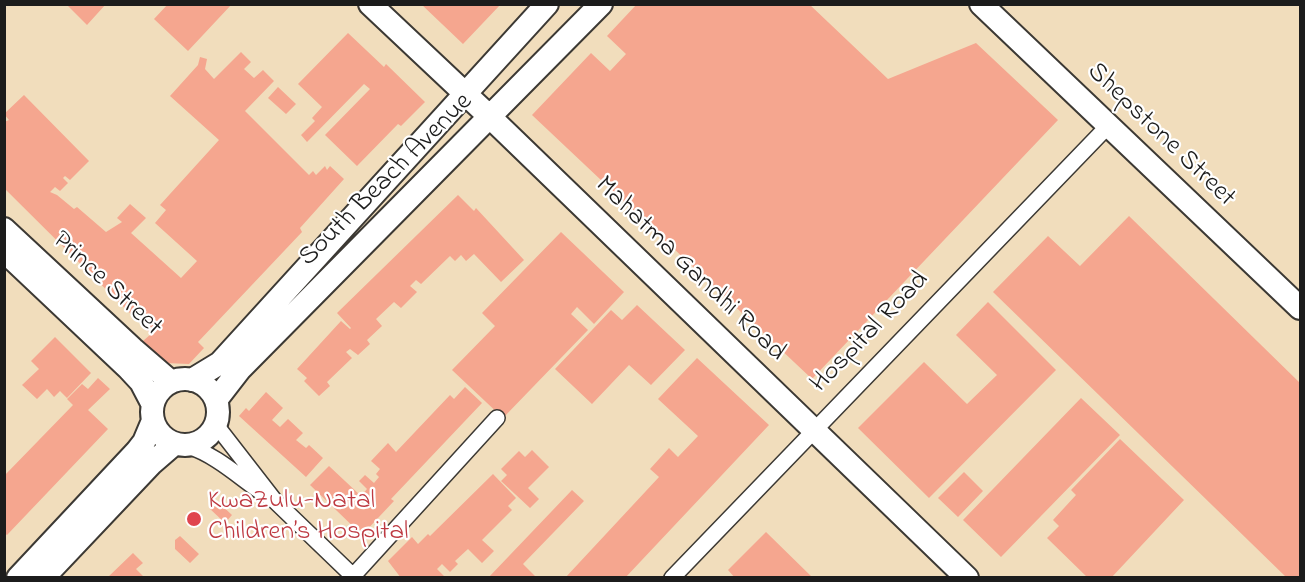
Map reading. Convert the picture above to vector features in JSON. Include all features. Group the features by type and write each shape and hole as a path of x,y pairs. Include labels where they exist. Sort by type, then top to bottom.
{"street":[{"name":"Mahatma Gandhi Road","path":"370,4 967,578"},
{"name":"South Beach Avenue","path":"181,381 220,363 547,4"},
{"name":"Shepstone Street","path":"981,4 1300,308"},
{"name":"South Beach Avenue","path":"216,400 240,369 490,117 592,8"},
{"name":"Hospital Road","path":"672,578 1108,126"},
{"name":"Prince Street","path":"4,229 133,349 181,381"},
{"name":"Prince Street","path":"4,251 141,382 152,413"},
{"path":"18,578 137,451 147,437 157,394 181,381 200,382 210,390 216,400 219,413 210,435 200,442 181,445 151,464 43,578"},
{"path":"152,413 164,439 209,454 242,480 275,501"},
{"path":"216,425 275,501 354,577 497,418"}],"building":[{"path":"66,4 106,4 87,25"},
{"path":"168,4 232,4 188,51 154,19"},
{"path":"421,4 501,4 463,44"},
{"path":"637,4 809,4 888,79 976,43 1058,120 812,379 532,115 591,53 610,71 626,54 607,36"},
{"path":"348,33 384,67 386,64 425,102 401,126 398,124 357,166 325,135 370,89 364,84 307,142 301,135 315,121 312,118 322,107 298,84"},
{"path":"241,52 251,62 244,69 254,78 263,70 274,81 245,111 309,175 313,171 316,175 325,166 327,170 330,166 344,179 300,228 302,232 198,342 204,348 189,364 165,363 143,341 151,334 4,188 4,122 9,120 4,114 24,95 89,161 70,180 65,176 63,178 68,183 60,191 55,187 50,192 74,209 77,207 106,232 122,222 117,218 130,204 146,218 131,233 181,278 197,261 155,223 166,210 160,205 219,140 170,96 198,65 200,57 207,59 205,69 214,79"},
{"path":"278,87 296,104 286,114 268,98"},
{"path":"458,195 474,211 476,208 524,260 501,282 474,254 466,261 461,255 455,261 450,256 421,284 416,280 410,286 417,292 401,308 394,302 376,319 382,326 367,340 370,344 358,355 350,349 346,352 352,358 327,382 330,386 319,396 304,381 307,378 297,369 341,321 351,328 337,313"},
{"path":"1129,216 1300,383 1300,578 1287,578 993,292 1048,236 1080,266"},
{"path":"561,232 624,292 594,324 577,307 571,314 588,330 503,418 452,370 495,326 482,313"},
{"path":"988,302 1056,370 929,498 858,428 924,362 967,404 997,375 956,335"},
{"path":"637,305 685,350 651,385 629,365 592,404 555,369 611,310 622,320"},
{"path":"55,337 91,373 67,398 60,391 54,397 47,389 37,399 22,385 39,369 31,361"},
{"path":"697,358 769,425 625,578 565,578 659,477 650,469 669,448 678,457 698,436 658,399"},
{"path":"98,378 110,389 88,410 108,429 7,535 4,533 4,476 73,405 67,399 82,384 88,389"},
{"path":"465,387 482,403 391,499 394,501 362,535 310,485 329,466 361,496 367,489 359,481 365,475 374,483 379,477 376,474 380,469 371,461 388,443 396,452 450,395 454,399"},
{"path":"266,392 283,408 272,420 280,427 288,419 303,433 296,440 306,448 309,445 323,458 306,477 239,416 246,408 249,411"},
{"path":"1081,398 1120,435 1001,557 963,520"},
{"path":"1120,439 1184,500 1111,578 1088,578 1047,538 1059,526 1053,520 1076,495 1071,490"},
{"path":"532,450 549,467 528,488 539,499 530,508 501,481 507,475 501,469 519,451 525,457"},
{"path":"964,472 983,491 958,517 938,498"},
{"path":"493,474 516,498 508,506 512,510 482,540 494,551 482,563 468,549 455,561 458,564 450,572 442,564 437,569 446,578 401,578 388,561 412,537 418,544 428,534 430,536"},
{"path":"572,490 584,501 523,564 537,578 488,578"},
{"path":"216,500 232,515 225,523 209,508"},
{"path":"766,532 813,578 735,578 728,570"},
{"path":"180,536 199,554 190,563 175,549 175,540"},
{"path":"133,553 143,563 136,569 145,578 107,578"}],"place":[{"name":"KwaZulu-Natal Children’s Hospital","path":"194,519"}]}
